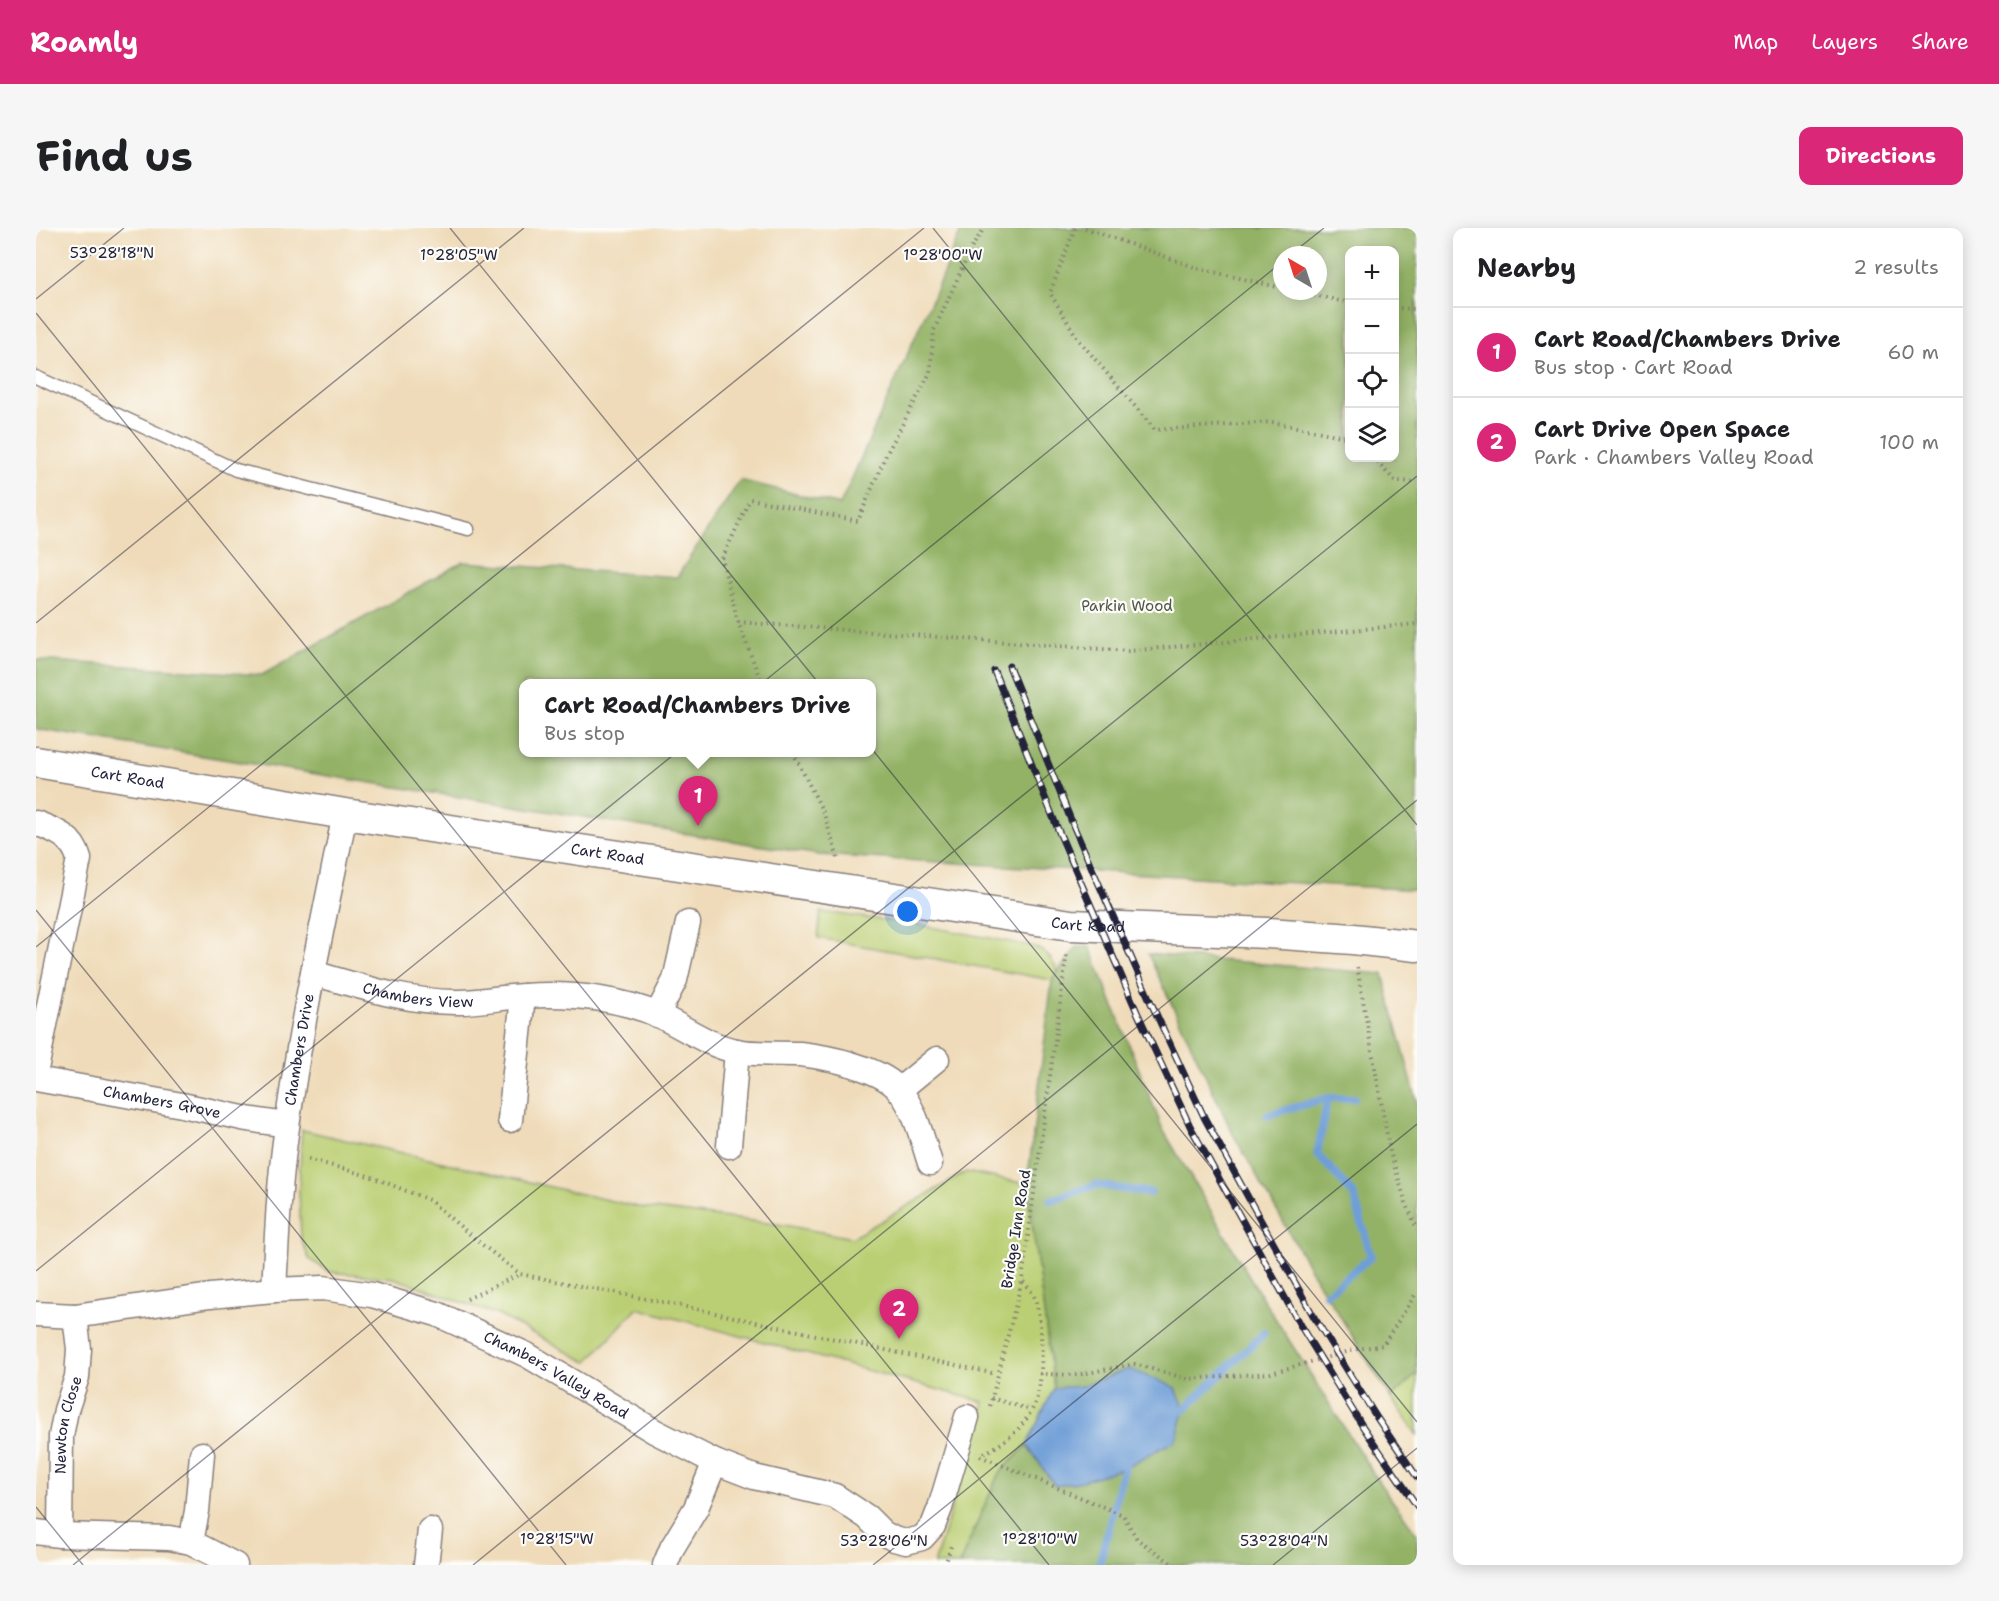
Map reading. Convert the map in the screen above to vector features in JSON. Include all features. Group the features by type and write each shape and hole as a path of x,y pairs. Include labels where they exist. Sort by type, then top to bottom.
{"street":[{"name":"Cart Road","path":"36,762 345,814 1071,925 1353,939"},
{"name":"Chambers Drive","path":"274,1290 278,1210 287,1125 313,974 345,814"},
{"path":"36,823 68,838 76,849 79,859 36,1069"},
{"path":"657,1015 675,980 688,923"},
{"path":"1353,939 1417,946"},
{"name":"Chambers View","path":"313,974 388,994 427,1000 461,1002 561,994 602,999 630,1005 657,1015 711,1043 737,1052 803,1055 831,1059 861,1068 890,1082 899,1090"},
{"path":"510,1120 524,996"},
{"path":"729,1146 737,1052"},
{"path":"930,1162 917,1125 899,1090 937,1059"},
{"name":"Chambers Grove","path":"36,1078 287,1125"},
{"name":"Chambers Valley Road","path":"36,1314 75,1316 202,1297 274,1290 323,1288 372,1295 437,1314 527,1355 654,1431 715,1462 754,1477 835,1496 867,1517 883,1533 906,1542 922,1538 933,1526 978,1413"},
{"name":"Newton Close","path":"60,1535 61,1436 66,1410 77,1377 79,1358 75,1316"},
{"path":"191,1542 197,1511 202,1454"},
{"path":"665,1565 672,1548 696,1508 715,1462"},
{"path":"426,1565 430,1530"},
{"path":"36,1532 60,1535 169,1538 191,1542 235,1565"}],"lane":[{"path":"36,377 236,470 468,529"}],"path":[{"path":"760,679 738,622 722,559 750,499 858,521 886,455 930,373 934,330 971,249 984,228"},
{"path":"1075,228 1050,293 1078,339 1155,430 1272,422 1345,437"},
{"path":"1085,228 1197,268 1273,286"},
{"path":"1327,298 1345,302"},
{"path":"1399,308 1417,309"},
{"path":"1377,462 1395,481 1417,482"},
{"path":"738,622 1128,651 1417,624"},
{"path":"795,757 824,814 847,890"},
{"name":"Bridge Inn Road","path":"978,1413 992,1398 996,1374 1022,1280 1071,925"},
{"path":"1353,939 1390,1152 1417,1229"},
{"path":"284,1152 372,1177 429,1200 520,1274 692,1308 996,1374"},
{"path":"437,1314 520,1274"},
{"path":"978,1456 1005,1442 1026,1419 1037,1397 1041,1324 1035,1296 1022,1280"},
{"path":"1040,1374 1077,1375 1134,1364 1188,1379 1271,1373 1357,1349 1383,1345 1417,1292"},
{"path":"992,1398 1030,1410"},
{"path":"978,1456 980,1447"},
{"path":"978,1456 1123,1515 1137,1539 1174,1565"},
{"path":"945,1565 951,1543"}],"green space":[{"name":"Parkin Wood","path":"962,228 1417,228 1417,890 819,855 36,729 36,660 262,675 463,562 677,577 740,480 840,505"},
{"path":"821,912 915,924 1032,946 1048,956 1058,972 1052,980 818,938"},
{"path":"1077,947 1090,947 1163,1130 1261,1296 1380,1484 1417,1534 1417,1565 959,1565 998,1475 1027,1445 1055,1486 1129,1369 1083,1386 1054,1388 1027,1184 1052,980"},
{"path":"1148,954 1383,974 1417,1102 1417,1374 1391,1398 1322,1290 1234,1136"},
{"path":"302,1130 638,1207 784,1225 852,1238 966,1172 1027,1184 1054,1388 1027,1445 998,1475 959,1565 934,1565 984,1402 637,1308 587,1362 498,1315 394,1278 329,1272 309,1259 301,1239 299,1190"},
{"path":"1417,1372 1417,1435 1391,1398"}],"water":[{"path":"1129,1369 1175,1387 1185,1409 1176,1440 1124,1468 1082,1481 1055,1486 1027,1445 1054,1388 1083,1386"}],"waterway":[{"path":"1267,1115 1328,1098 1354,1098"},
{"path":"1326,1294 1371,1257 1354,1195 1317,1154 1328,1098"},
{"path":"1051,1200 1095,1185 1151,1193"},
{"path":"1176,1411 1185,1409 1264,1333"},
{"path":"1099,1565 1124,1468 1119,1459"}],"railway":[{"path":"1009,666 1073,825 1205,1119 1314,1317 1417,1477"},
{"path":"994,671 1059,832 1137,1012 1190,1126 1300,1325 1363,1427 1417,1506"}],"place":[{"name":"Cart Road/Chambers Drive","path":"698,826"},
{"name":"Cart Drive Open Space","path":"899,1339"}]}
